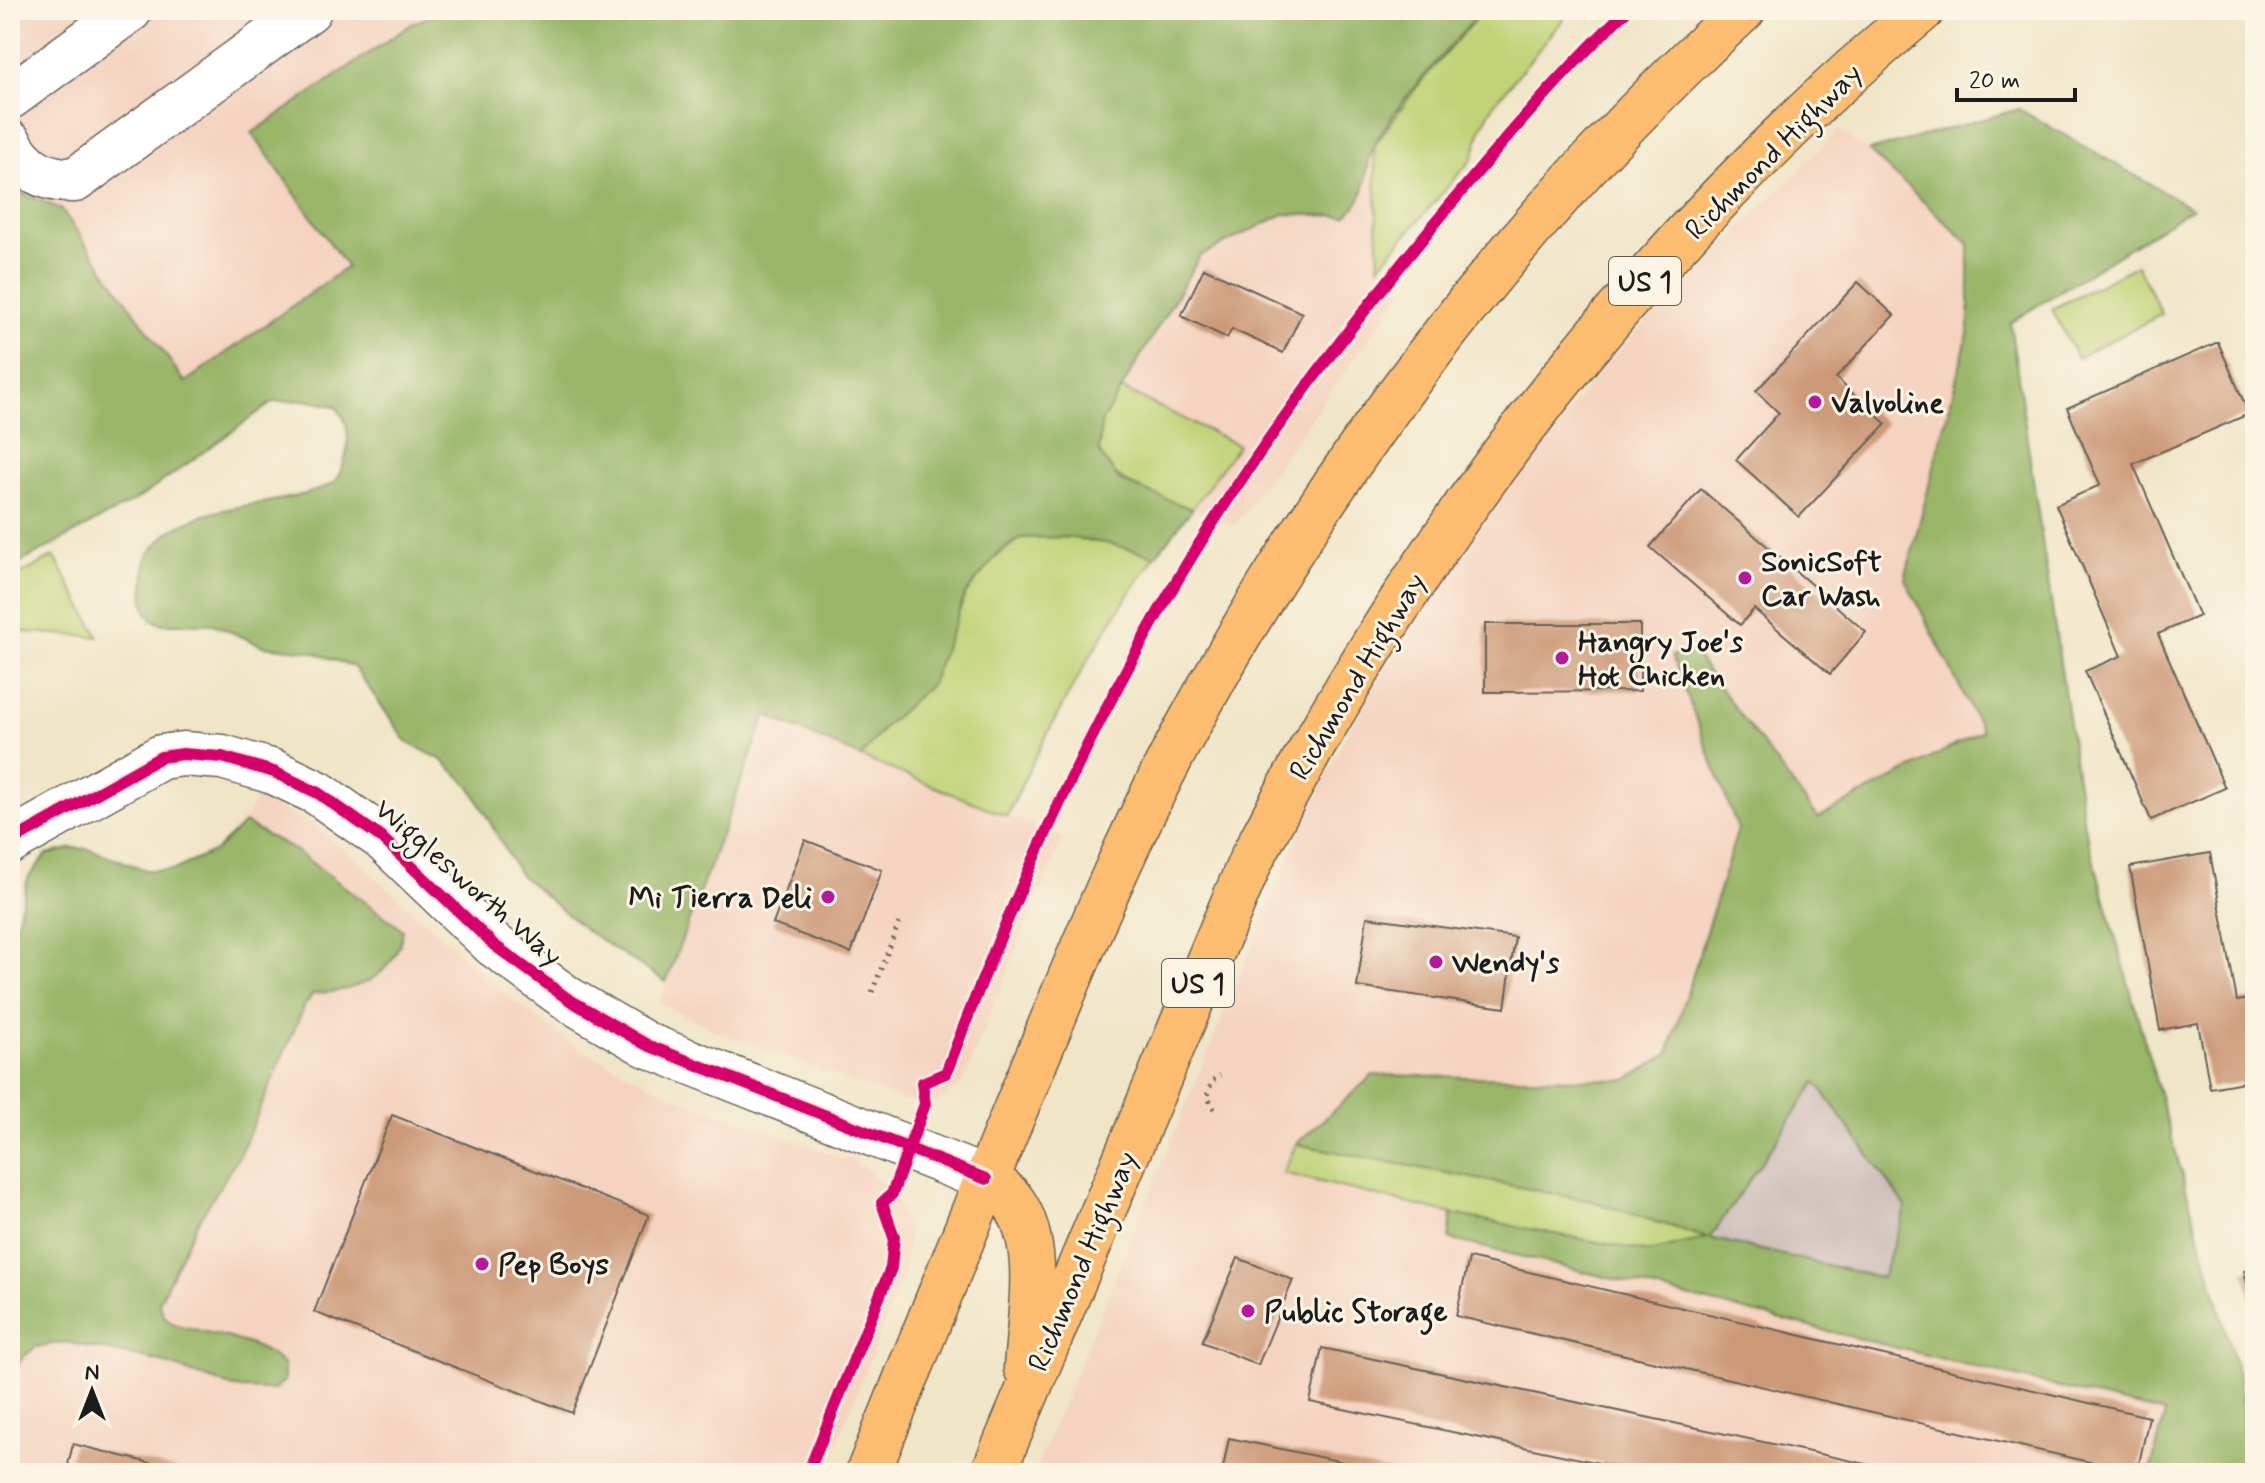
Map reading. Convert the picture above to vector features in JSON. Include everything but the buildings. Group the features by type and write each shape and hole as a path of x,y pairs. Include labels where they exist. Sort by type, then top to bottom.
{"main road":[{"path":"868,1473 986,1179 1128,846 1183,735 1306,526 1422,363 1523,238 1659,92 1743,10"},
{"name":"Richmond Highway","path":"993,1473 1251,860 1296,773 1376,637 1476,490 1620,307 1765,154 1922,10"},
{"path":"986,1179 1016,1205 1029,1250 1025,1399"}],"street":[{"path":"10,97 130,10"},
{"path":"10,143 25,165 35,172 51,178 75,180 309,10"},
{"name":"Wigglesworth Way","path":"10,843 161,757 183,754 222,757 274,772 318,793 361,821 494,945 568,999 647,1045 986,1179"}],"path":[{"path":"872,992 899,923"},
{"path":"1214,1109 1207,1096 1212,1081 1220,1075"}],"shaded area":[{"path":"10,10 856,10 10,535"},
{"path":"1368,10 1379,266 1403,291 1234,526 627,282"},
{"path":"1838,131 1869,151 1969,244 1969,330 1905,579 1982,731 1818,818 1696,954 1668,1054 1626,1080 1373,1075 1283,1173 1452,1214 1449,1239 2166,1414 2150,1473 1034,1473 1308,811 1367,695 1504,493 1610,359"},
{"path":"766,715 1063,838 963,1081 938,1103 904,1101 723,1034 659,1003"},
{"path":"257,797 314,827 363,866 512,1000 578,1048 677,1098 855,1162 870,1171 895,1198 905,1218 908,1235 904,1273 825,1473 10,1473 10,1278"},
{"path":"1816,1082 1906,1207 1882,1278 1710,1239"}],"green space":[{"path":"449,10 1483,10 1425,74 1385,127 1371,154 1360,199 1346,216 1283,214 1200,256 1101,423 1099,452 1120,481 1192,509 1155,556 1111,544 1066,537 1021,538 1001,550 966,593 931,684 886,725 861,757 766,715 666,982 588,932 519,874 470,786 442,760 407,742 354,667 310,651 263,646 213,624 162,624 152,620 146,611 143,596 146,560 161,539 182,524 232,508 312,492 335,482 344,463 348,443 345,423 335,406 305,400 273,402 141,497 10,568 10,181 22,193 61,209 185,382 347,267 252,133 415,22"},
{"path":"1483,10 1571,10 1494,104 1481,128 1473,158 1379,266 1374,146 1416,88"},
{"path":"2019,109 2192,208 2010,323 2084,825 2239,1378 2248,1473 2150,1473 2165,1413 1449,1239 1452,1214 1649,1252 1708,1238 1592,1201 1296,1144 1373,1075 1626,1080 1668,1054 1738,829 1672,656 1691,650 1818,818 1982,731 1905,579 1969,330 1969,244 1869,151","holes":["1816,1082 1906,1207 1882,1278 1710,1238"]},
{"path":"2137,265 2162,314 2077,358 2052,309"},
{"path":"1120,388 1238,445 1192,509 1124,481 1110,470 1101,456 1097,440 1102,421"},
{"path":"1066,537 1111,544 1155,556 1113,618 1075,683 1007,816 861,757 886,725 931,684 966,593 985,566 1021,538"},
{"path":"54,556 99,637 10,631 10,580"},
{"path":"244,823 296,851 403,930 399,947 382,971 344,990 313,994 305,1005 240,1154 194,1228 159,1302 164,1316 174,1324 248,1344 274,1356 284,1365 284,1381 274,1390 240,1389 158,1361 65,1342 36,1347 23,1357 10,1376 10,949 28,878 46,855 72,848 89,849 146,870 174,870 215,851"},
{"path":"1296,1144 1592,1201 1710,1239 1649,1252 1452,1214 1283,1173"}],"cycle path":[{"path":"808,1473 891,1268 894,1237 882,1203 892,1194 925,1104 922,1083 946,1073 998,941 1056,810 1154,620 1243,477 1357,320 1519,124 1627,10"},
{"path":"10,842 161,757 183,754 222,757 274,772 318,793 382,838 494,945 568,999 647,1045 986,1179"}],"place":[{"name":"Valvoline","path":"1815,402"},
{"name":"SonicSoft Car Wash","path":"1745,578"},
{"name":"Hangry Joe's Hot Chicken","path":"1562,658"},
{"name":"Mi Tierra Deli","path":"828,897"},
{"name":"Wendy's","path":"1436,962"},
{"name":"Pep Boys","path":"482,1264"},
{"name":"Public Storage","path":"1248,1311"}]}
